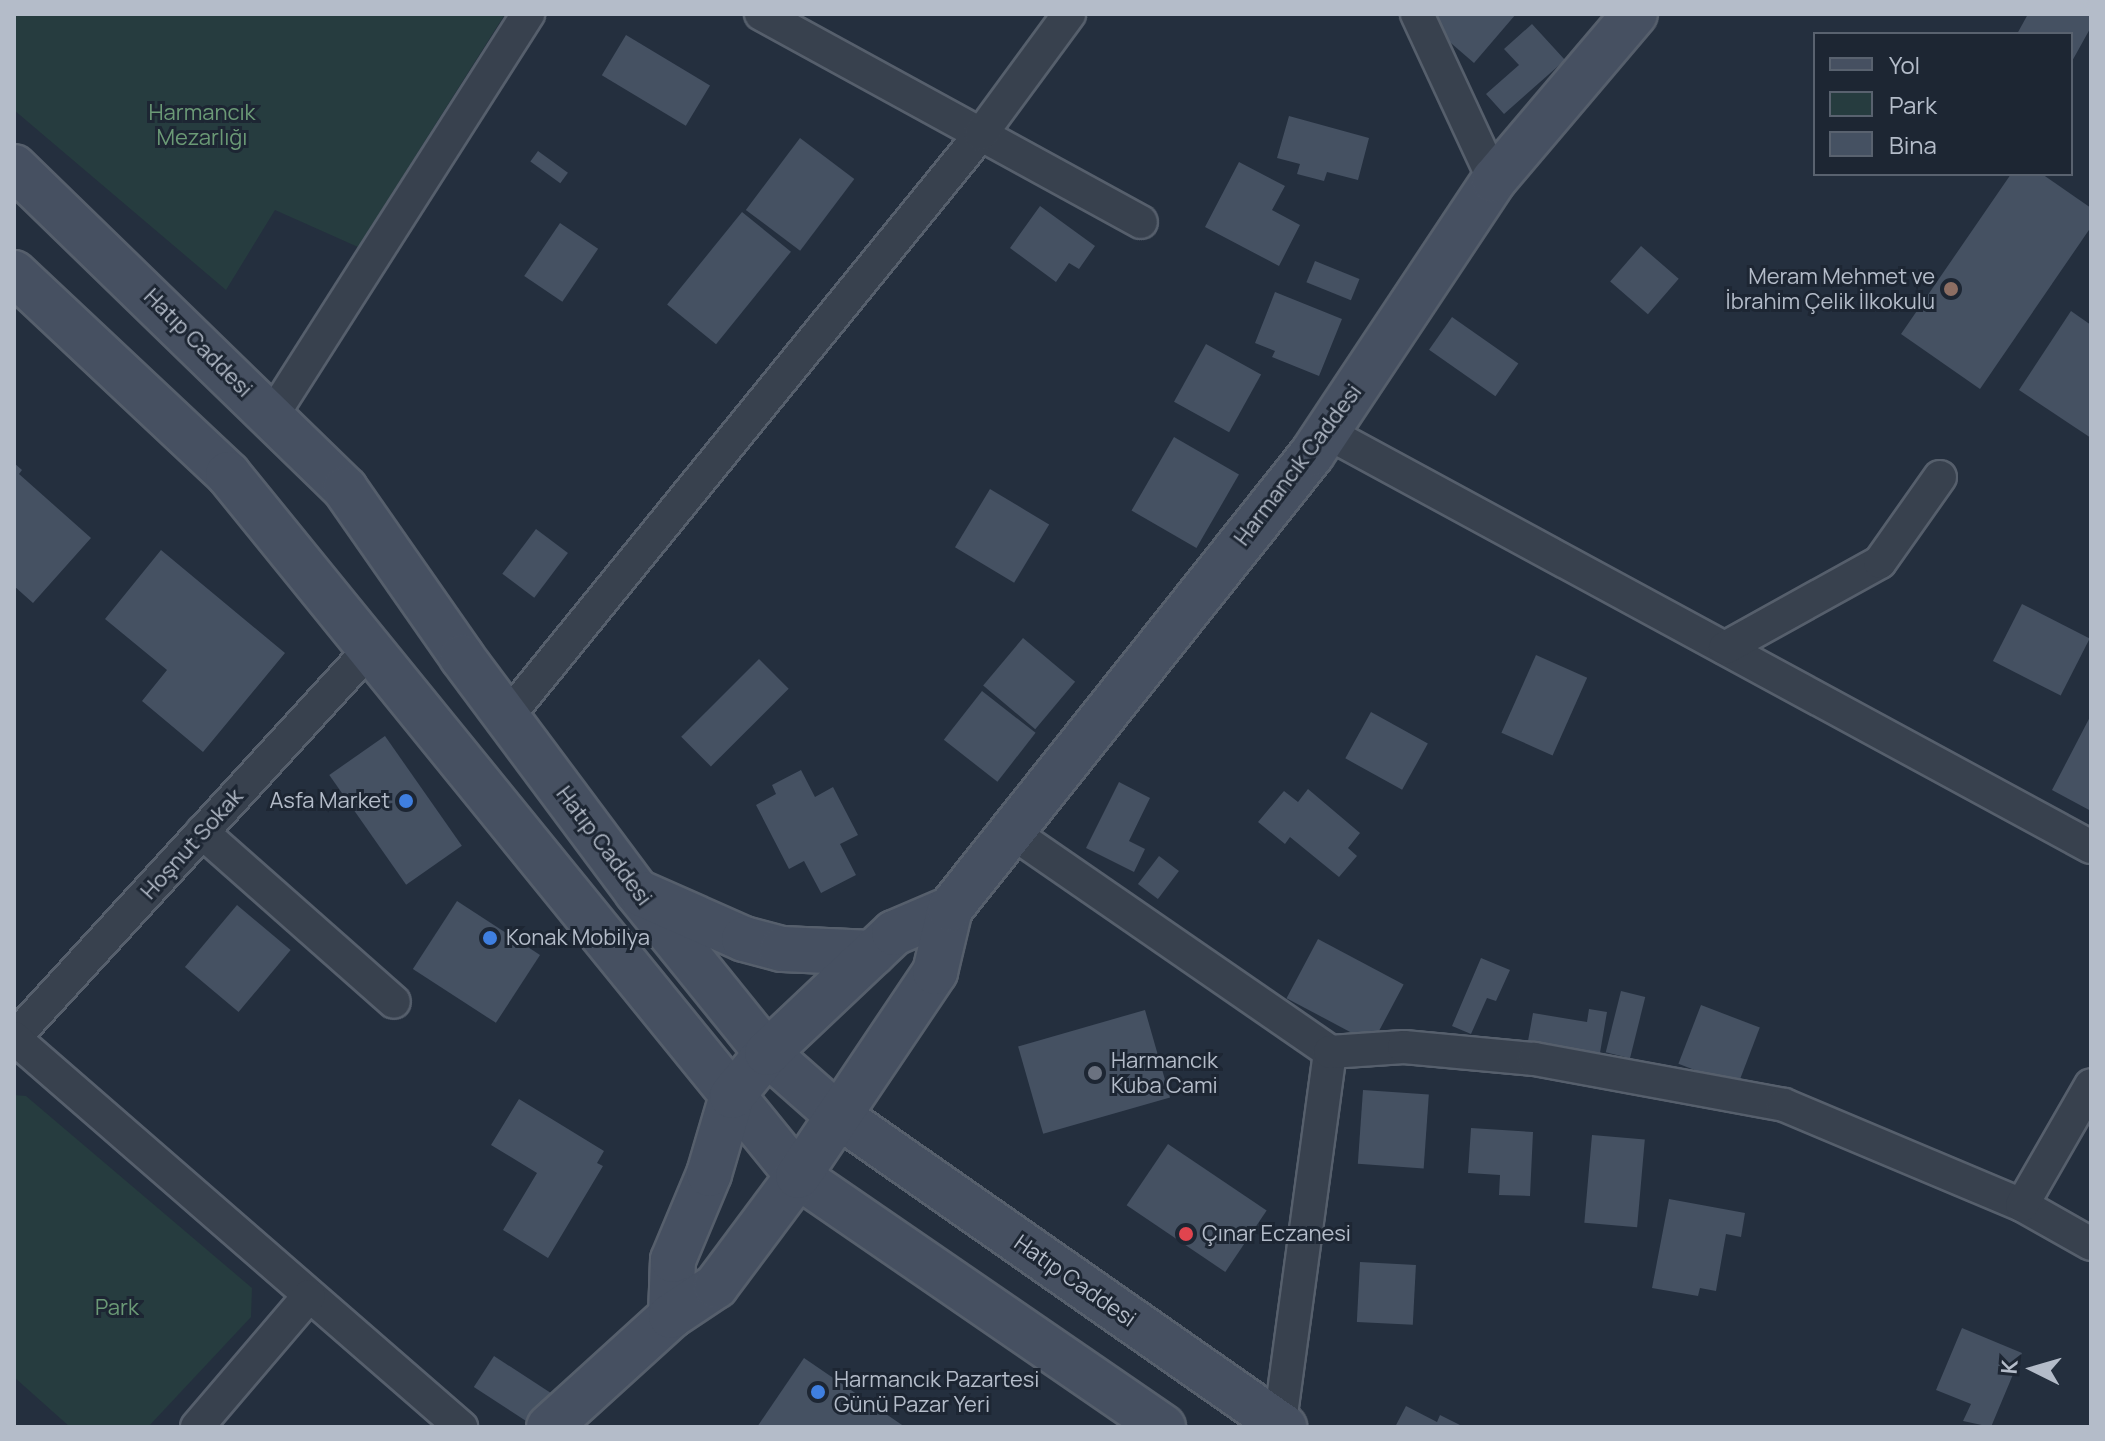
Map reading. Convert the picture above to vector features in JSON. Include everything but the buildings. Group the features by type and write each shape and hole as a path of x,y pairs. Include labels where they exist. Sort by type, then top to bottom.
{"main road":[{"name":"Harmancık Caddesi","path":"950,909 1326,432 1494,180 1635,14"},
{"name":"Hatıp Caddesi","path":"14,167 345,489 637,892 767,1053 836,1114 1282,1425"},
{"path":"20,293 228,474 798,1176 1163,1427"},
{"path":"637,892 744,939 782,949 873,953"},
{"path":"671,1316 673,1260 709,1174 732,1096 767,1053 894,933 950,909"},
{"path":"549,1427 671,1316 716,1286 798,1176 836,1114 935,972 950,909"}],"street":[{"path":"272,416 528,14"},
{"path":"761,14 1141,222"},
{"path":"508,716 981,134 1069,14"},
{"path":"1417,14 1494,180"},
{"path":"1326,432 2091,847"},
{"path":"1725,648 1880,562 1940,477"},
{"name":"Hoşnut Sokak","path":"14,1038 370,649"},
{"path":"1010,831 1330,1052 1404,1047 1534,1059 1784,1105 2022,1205 2091,1244"},
{"path":"202,832 394,1002"},
{"path":"14,1038 461,1427"},
{"path":"1282,1425 1330,1052"},
{"path":"2022,1205 2091,1085"},
{"path":"197,1427 309,1296"}],"green space":[{"name":"Harmancık Mezarlığı","path":"14,14 505,14 358,247 275,210 226,290 14,110"},
{"name":"Park","path":"14,1095 26,1096 252,1288 251,1317 148,1427 70,1427 14,1377"}],"place":[{"name":"Meram Mehmet ve İbrahim Çelik İlkokulu","path":"1951,289"},
{"name":"Asfa Market","path":"406,801"},
{"name":"Konak Mobilya","path":"490,938"},
{"name":"Harmancık Kuba Cami","path":"1095,1073"},
{"name":"Çınar Eczanesi","path":"1186,1234"},
{"name":"Harmancık Pazartesi Günü Pazar Yeri","path":"818,1392"}]}
